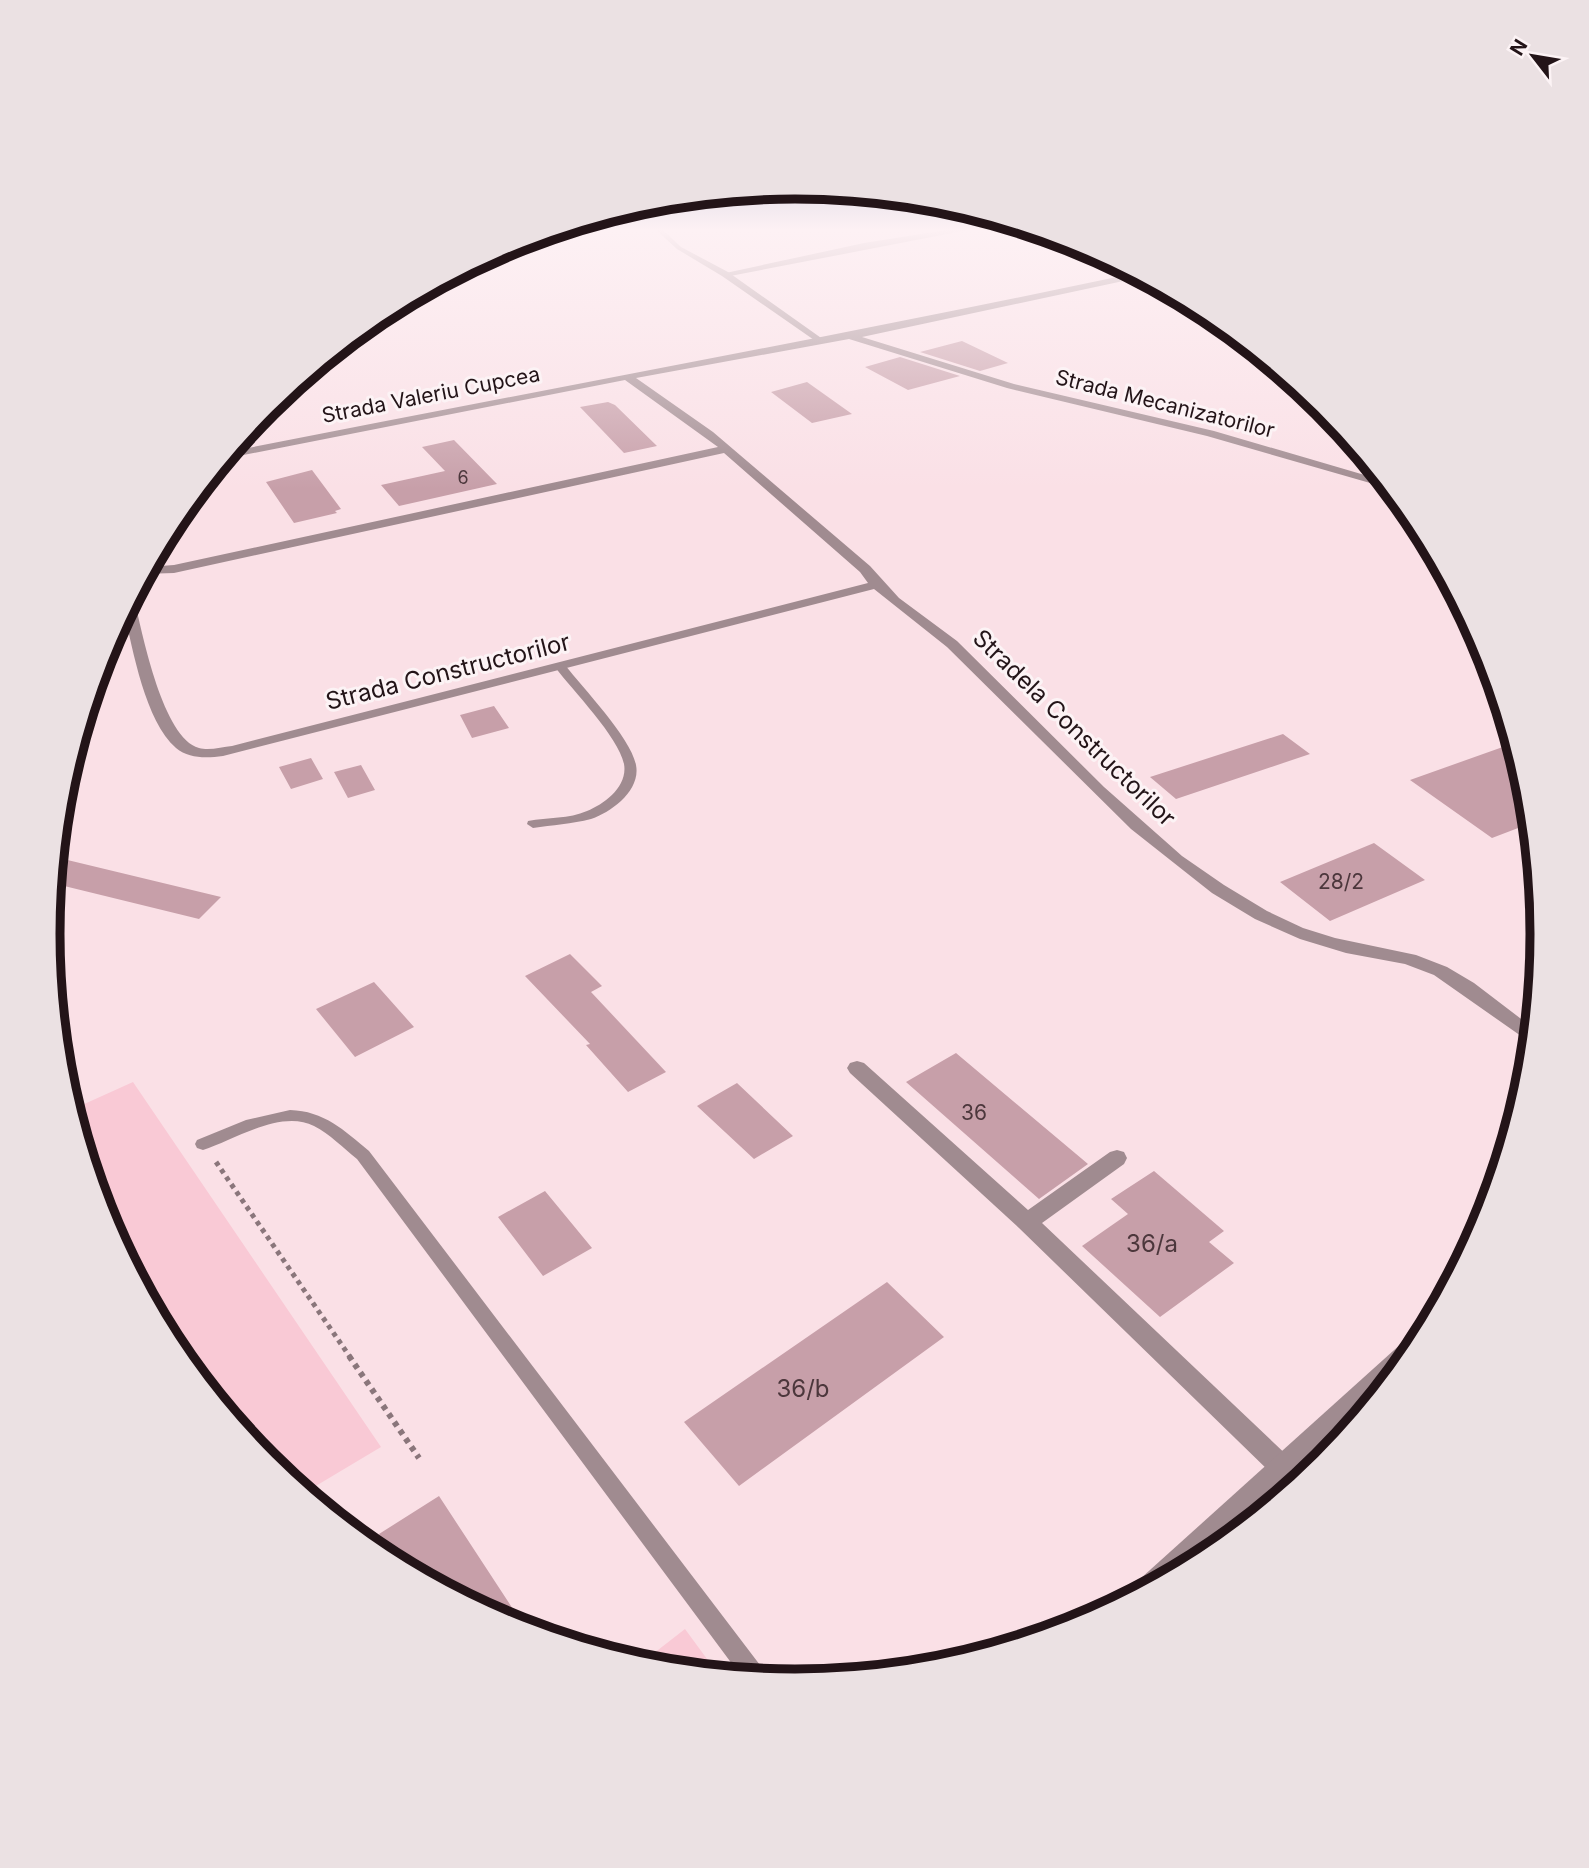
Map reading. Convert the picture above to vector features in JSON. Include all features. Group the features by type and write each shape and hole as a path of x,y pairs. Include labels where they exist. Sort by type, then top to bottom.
{"street":[{"name":"Strada Valeriu Cupcea","path":"238,453 949,315"},
{"name":"Strada Mecanizatorilor","path":"850,336 1010,386 1199,430 1373,481"},
{"name":"Stradela Constructorilor","path":"628,377 709,434 864,569 875,585 950,642 1138,826 1217,887 1258,913 1293,930 1332,944 1428,965 1451,977 1523,1030"},
{"path":"156,570 174,569 726,449"},
{"name":"Strada Constructorilor","path":"132,617 152,696 174,736 181,745 193,752 232,750 875,585"},
{"path":"858,1068 1027,1222 1283,1468"},
{"path":"1027,1222 1117,1158"},
{"path":"1190,1553 1283,1468 1354,1410"}],"lane":[{"path":"785,315 821,340"},
{"path":"533,824 591,815 613,802 629,777 630,763 612,734 561,667"},
{"path":"203,1144 267,1119 305,1116 334,1131 363,1155 748,1667"}],"path":[{"path":"203,1144 419,1458"}],"shaded area":[{"path":"133,1082 381,1447 312,1488 242,1419 183,1342 135,1259 99,1170 81,1106"},
{"path":"685,1629 711,1664 699,1663 651,1655"}],"building":[{"path":"962,341 1008,363 980,371 920,352"},
{"path":"900,357 960,376 908,390 865,367"},
{"path":"807,382 852,414 812,423 771,392"},
{"path":"608,402 615,405 657,446 624,453 580,407"},
{"path":"454,440 497,484 399,506 381,485 445,471 422,447"},
{"path":"312,470 341,509 335,511 337,513 294,523 266,482"},
{"path":"494,706 509,728 472,738 460,715"},
{"path":"1283,734 1310,754 1176,799 1150,777"},
{"path":"1505,746 1521,827 1492,838 1410,780"},
{"path":"311,758 323,779 291,789 279,767"},
{"path":"361,765 375,790 348,798 334,772"},
{"path":"1374,843 1425,880 1330,921 1280,882"},
{"path":"64,859 221,897 199,919 61,885"},
{"path":"570,954 602,986 591,992 666,1072 628,1092 586,1045 590,1044 525,976"},
{"path":"374,982 414,1027 355,1057 316,1009"},
{"path":"956,1053 1088,1164 1039,1199 906,1082"},
{"path":"737,1083 793,1136 754,1159 697,1106"},
{"path":"1154,1171 1224,1231 1209,1242 1234,1263 1160,1317 1082,1246 1128,1214 1111,1199"},
{"path":"545,1191 592,1248 543,1276 498,1217"},
{"path":"887,1282 944,1337 739,1486 684,1422"},
{"path":"439,1496 516,1614 427,1571 386,1545 379,1534"}]}
